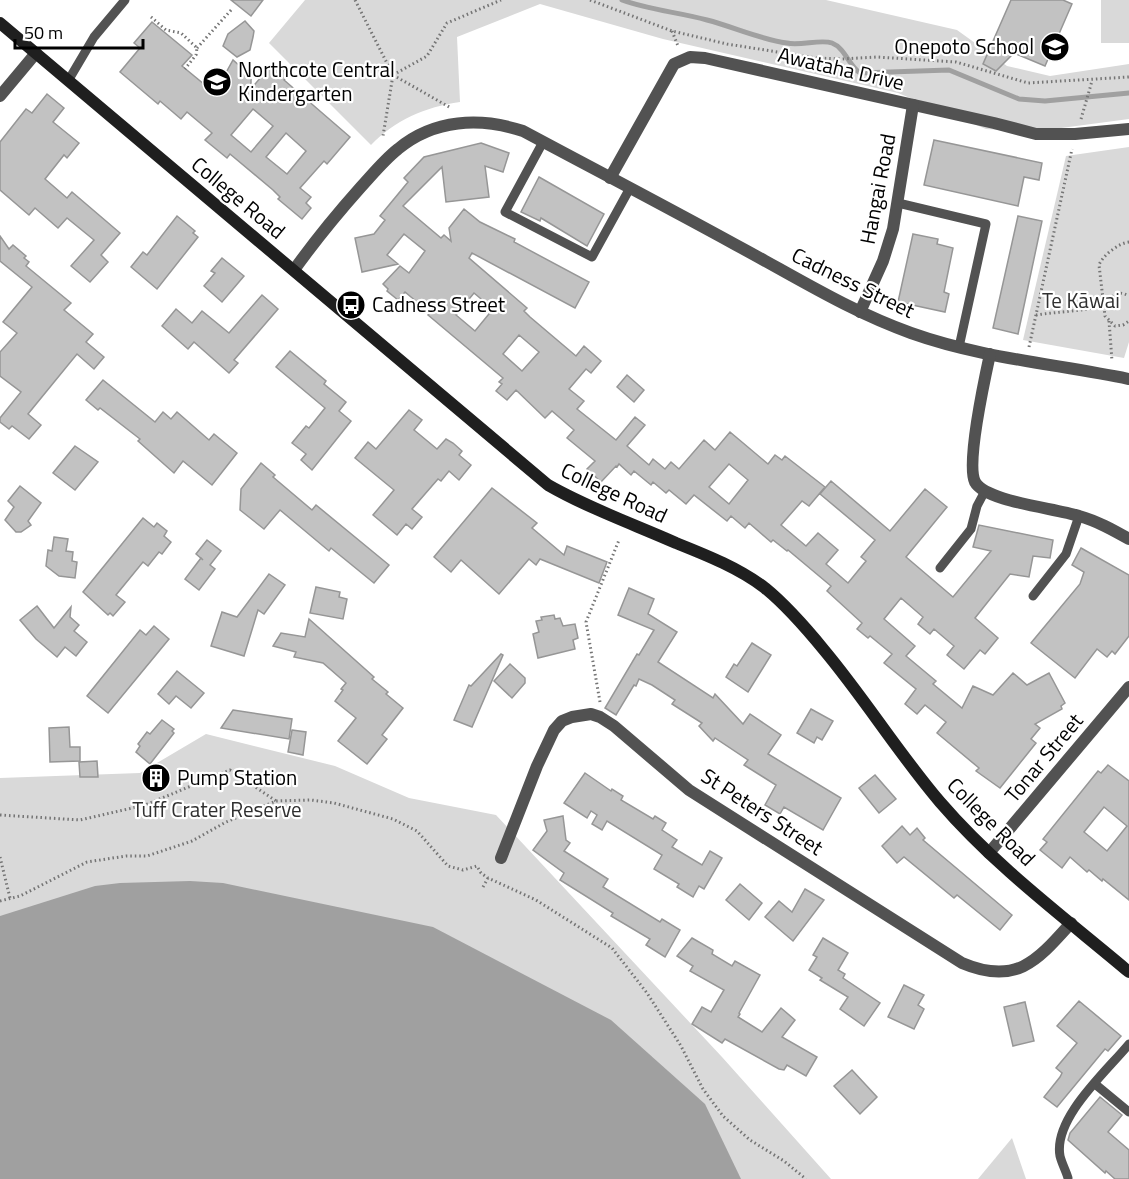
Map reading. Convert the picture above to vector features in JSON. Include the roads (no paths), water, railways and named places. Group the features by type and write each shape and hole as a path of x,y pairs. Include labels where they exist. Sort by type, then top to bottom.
{"main road":[{"name":"College Road","path":"0,23 548,485 576,501 713,559 764,587 814,638 852,684 939,801 989,853 1129,972"}],"street":[{"path":"0,96 36,54"},
{"name":"Awataha Drive","path":"610,178 674,64 678,60 690,57 705,58 1036,134 1075,134 1129,129"},
{"name":"Hangai Road","path":"860,312 883,261 893,229 912,105"},
{"name":"Cadness Street","path":"294,270 315,241 382,164 406,142 427,131 447,125 463,122 489,123 523,132 832,299 910,333 990,354 1129,379"},
{"path":"990,354 972,460 975,481 985,491 1010,500 1079,516 1101,524 1129,539"},
{"name":"Tonar Street","path":"989,853 1129,687"},
{"name":"St Peters Street","path":"501,858 537,766 554,730 562,722 572,717 591,714 614,726 689,790 962,963 987,971 1025,967 1037,959 1071,923"}],"lane":[{"path":"68,81 91,42 125,0"},
{"path":"543,142 505,212 592,257 630,188"},
{"path":"898,203 986,224 959,347"},
{"path":"940,568 971,529 977,506 985,491"},
{"path":"1033,596 1066,554 1079,516"},
{"path":"1068,1178 1060,1155 1061,1138 1070,1115 1129,1044"},
{"path":"1095,1084 1129,1112"}],"waterway":[{"path":"622,0 707,20 777,41 792,44 832,43 860,73 949,70 1019,99 1045,101 1129,93"}],"place":[{"name":"Onepoto School","path":"1055,47"},
{"name":"Northcote Central Kindergarten","path":"217,82"},
{"name":"Cadness Street","path":"351,305"},
{"name":"Pump Station","path":"156,778"}],"park label":[{"name":"Te Kāwai","path":"1081,301"},
{"name":"Tuff Crater Reserve","path":"217,810"}]}
